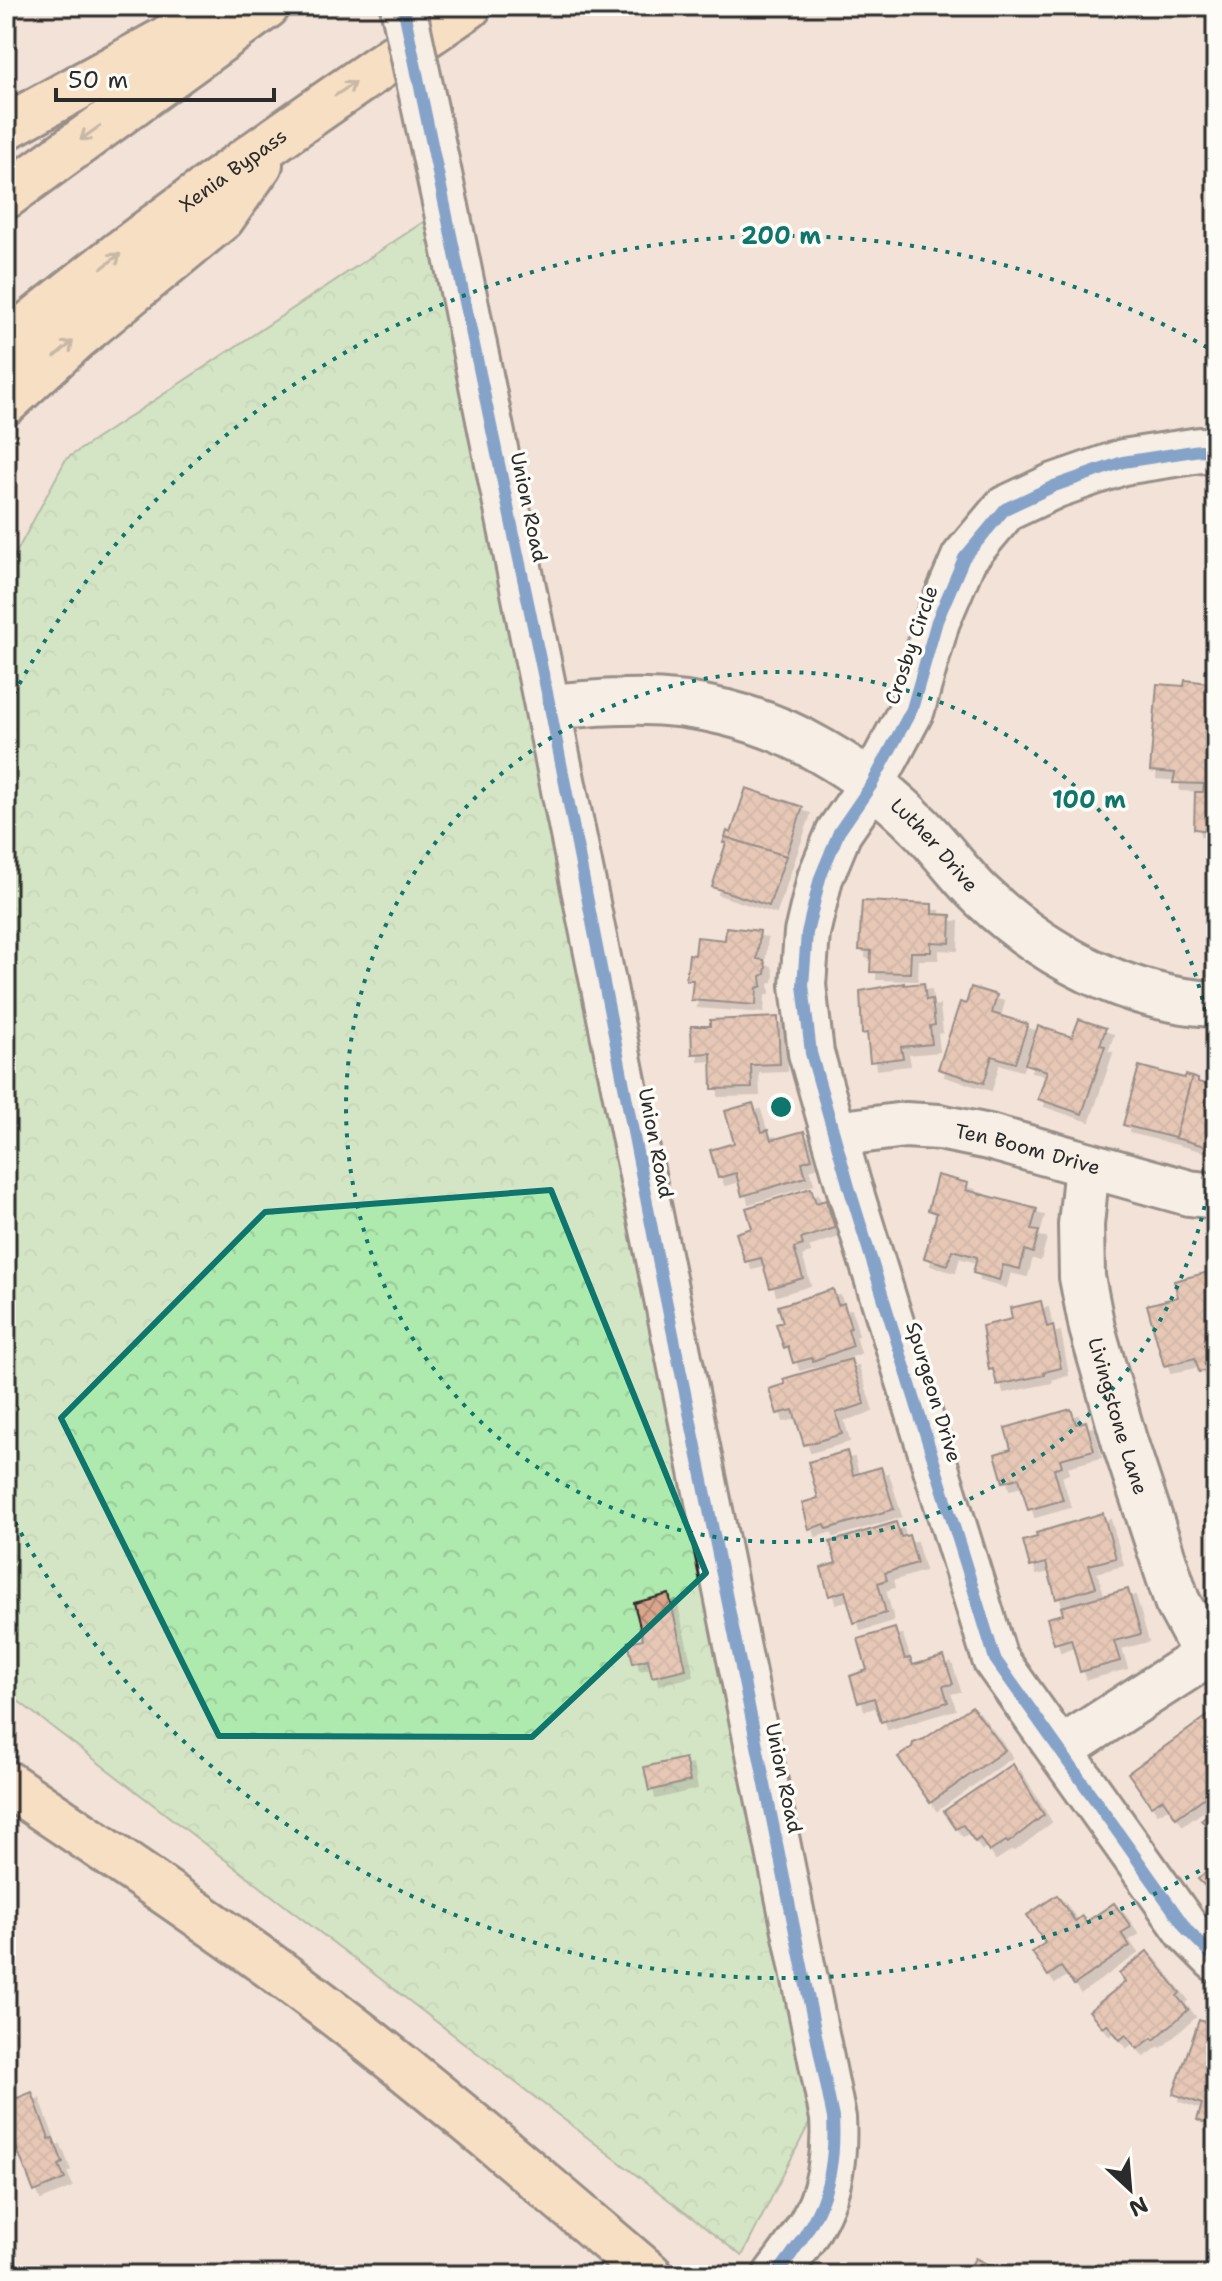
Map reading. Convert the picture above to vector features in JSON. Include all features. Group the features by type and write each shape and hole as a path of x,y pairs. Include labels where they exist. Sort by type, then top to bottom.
{"main road":[{"path":"6,127 163,41 216,6"},
{"path":"6,196 267,6"},
{"name":"Xenia Bypass","path":"6,344 175,211 469,6"},
{"path":"6,402 76,338 222,218 282,135"},
{"path":"6,1783 215,1926 360,2034 512,2157 650,2275"}],"street":[{"name":"Union Road","path":"403,6 550,707 662,1280 833,2118 832,2172 824,2200 803,2240 776,2275"},
{"name":"Crosby Circle","path":"872,784 912,709 937,621 964,558 1005,509 1054,486 1123,462 1200,450 1216,451"},
{"name":"Luther Drive","path":"550,707 625,701 665,703 715,711 778,730 820,750 872,784 918,824 981,896 1036,940 1072,962 1139,990 1216,1004"},
{"name":"Spurgeon Drive","path":"872,784 839,832 820,878 807,933 803,985 811,1053 849,1187 995,1659 1188,1931 1216,1959"},
{"name":"Ten Boom Drive","path":"835,1134 905,1125 939,1127 989,1137 1189,1193 1216,1196"},
{"name":"Livingstone Lane","path":"1087,1165 1081,1225 1082,1277 1092,1328 1124,1440 1177,1601 1211,1652"},
{"path":"1060,1750 1211,1652"}],"highlighted area":[{"path":"551,1190 706,1573 532,1737 219,1736 61,1418 265,1212"}],"green space":[{"path":"446,207 827,2088 742,2256 9,1694 6,1675 6,572 66,459"}],"building":[{"path":"1185,680 1216,684 1216,832 1194,829 1195,792 1203,792 1204,784 1173,783 1175,773 1150,771 1157,684 1184,686"},
{"path":"746,788 803,807 786,856 725,837 727,831 731,833"},
{"path":"725,837 786,856 769,906 712,887 726,843 723,843"},
{"path":"862,901 932,904 932,914 951,915 950,943 931,942 931,952 911,952 910,973 870,972 871,951 859,950"},
{"path":"726,927 760,931 757,959 764,960 766,967 765,974 761,976 762,986 757,988 756,1005 691,1000 693,980 686,980 689,954 695,955 697,937 725,940"},
{"path":"904,983 924,983 926,1000 932,999 935,1025 930,1026 932,1044 901,1047 903,1058 870,1062 867,1033 862,1034 860,991"},
{"path":"971,987 997,995 992,1013 1028,1024 1015,1063 992,1056 984,1083 938,1069 960,1002 966,1004"},
{"path":"778,1017 780,1064 751,1065 752,1088 712,1089 711,1053 692,1054 691,1026 710,1026 710,1020"},
{"path":"1079,1019 1106,1028 1100,1045 1105,1046 1082,1114 1038,1099 1047,1071 1025,1064 1038,1026 1072,1037"},
{"path":"1139,1066 1184,1078 1186,1075 1192,1077 1175,1138 1123,1125"},
{"path":"1192,1077 1216,1087 1216,1149 1175,1138"},
{"path":"753,1103 762,1132 768,1130 771,1140 804,1131 812,1159 802,1162 806,1177 742,1196 736,1173 718,1178 710,1150 734,1143 725,1111"},
{"path":"937,1175 968,1183 966,1190 1037,1209 1031,1230 1039,1231 1033,1253 1025,1250 1020,1269 1003,1265 999,1280 973,1273 977,1257 952,1250 948,1265 924,1258 937,1213 928,1210"},
{"path":"811,1188 816,1203 826,1200 835,1228 801,1239 803,1245 794,1248 803,1278 770,1288 761,1258 745,1262 736,1233 752,1228 746,1208"},
{"path":"1216,1270 1216,1368 1199,1372 1195,1358 1164,1366 1147,1305 1178,1297 1174,1281"},
{"path":"833,1289 838,1305 844,1303 853,1346 813,1361 812,1358 793,1363 776,1324 783,1322 778,1306"},
{"path":"1041,1301 1047,1327 1053,1325 1061,1368 1044,1372 1045,1375 997,1385 993,1369 989,1370 982,1326 1012,1319 1010,1308"},
{"path":"851,1359 865,1404 836,1413 842,1434 804,1445 793,1410 777,1414 769,1389 785,1384 783,1379"},
{"path":"1071,1409 1076,1424 1086,1421 1094,1450 1060,1459 1062,1466 1054,1469 1063,1500 1028,1510 1019,1478 1003,1482 995,1454 1011,1449 1005,1428"},
{"path":"847,1451 853,1475 881,1467 894,1509 827,1529 825,1524 809,1529 802,1503 818,1498 808,1462"},
{"path":"1103,1513 1116,1558 1089,1565 1096,1587 1056,1599 1046,1563 1030,1567 1023,1541 1037,1537 1036,1533"},
{"path":"896,1522 901,1537 909,1535 917,1563 885,1573 887,1580 878,1583 886,1613 854,1623 845,1591 829,1596 821,1568 836,1563 830,1542"},
{"path":"1128,1589 1141,1634 1114,1641 1120,1661 1080,1672 1071,1639 1054,1644 1047,1618 1063,1614 1061,1607"},
{"path":"669,1594 686,1669 652,1677 648,1659 633,1663 628,1642 643,1639 634,1603"},
{"path":"895,1628 905,1659 910,1658 913,1665 944,1656 953,1684 943,1686 948,1702 881,1722 874,1698 858,1703 850,1676 867,1670 858,1639"},
{"path":"972,1706 1005,1750 930,1803 898,1757 913,1743 924,1739"},
{"path":"1209,1715 1216,1725 1216,1789 1176,1818 1163,1799 1151,1806 1128,1773"},
{"path":"685,1758 690,1781 649,1791 644,1767"},
{"path":"1013,1764 1044,1815 1008,1843 1006,1841 989,1852 980,1838 975,1842 963,1825 956,1829 944,1811"},
{"path":"1216,1806 1216,1835 1201,1820"},
{"path":"1216,1862 1216,1897 1198,1879"},
{"path":"1057,1895 1075,1921 1082,1916 1086,1922 1114,1903 1131,1927 1121,1933 1130,1946 1074,1985 1061,1967 1048,1976 1032,1952 1045,1943 1027,1915"},
{"path":"1147,1951 1180,1993 1177,1996 1188,2010 1154,2040 1152,2038 1137,2049 1126,2035 1120,2040 1107,2024 1103,2028 1089,2011 1125,1982 1119,1974"},
{"path":"1199,2020 1216,2026 1216,2127 1197,2120 1202,2104 1173,2094"},
{"path":"32,2092 49,2139 53,2138 63,2163 59,2165 65,2179 34,2192 12,2136 9,2123 15,2121 7,2102"},
{"path":"975,2258 1008,2275 966,2275"}],"cycle path":[{"path":"403,6 550,707 662,1280 833,2118 832,2164 828,2184 813,2221 776,2275"},
{"path":"1216,451 1200,450 1123,462 1054,486 1005,509 964,558 937,621 912,709 872,784 839,832 820,878 807,933 803,985 811,1053 849,1187 995,1659 1188,1931 1216,1959"}]}
